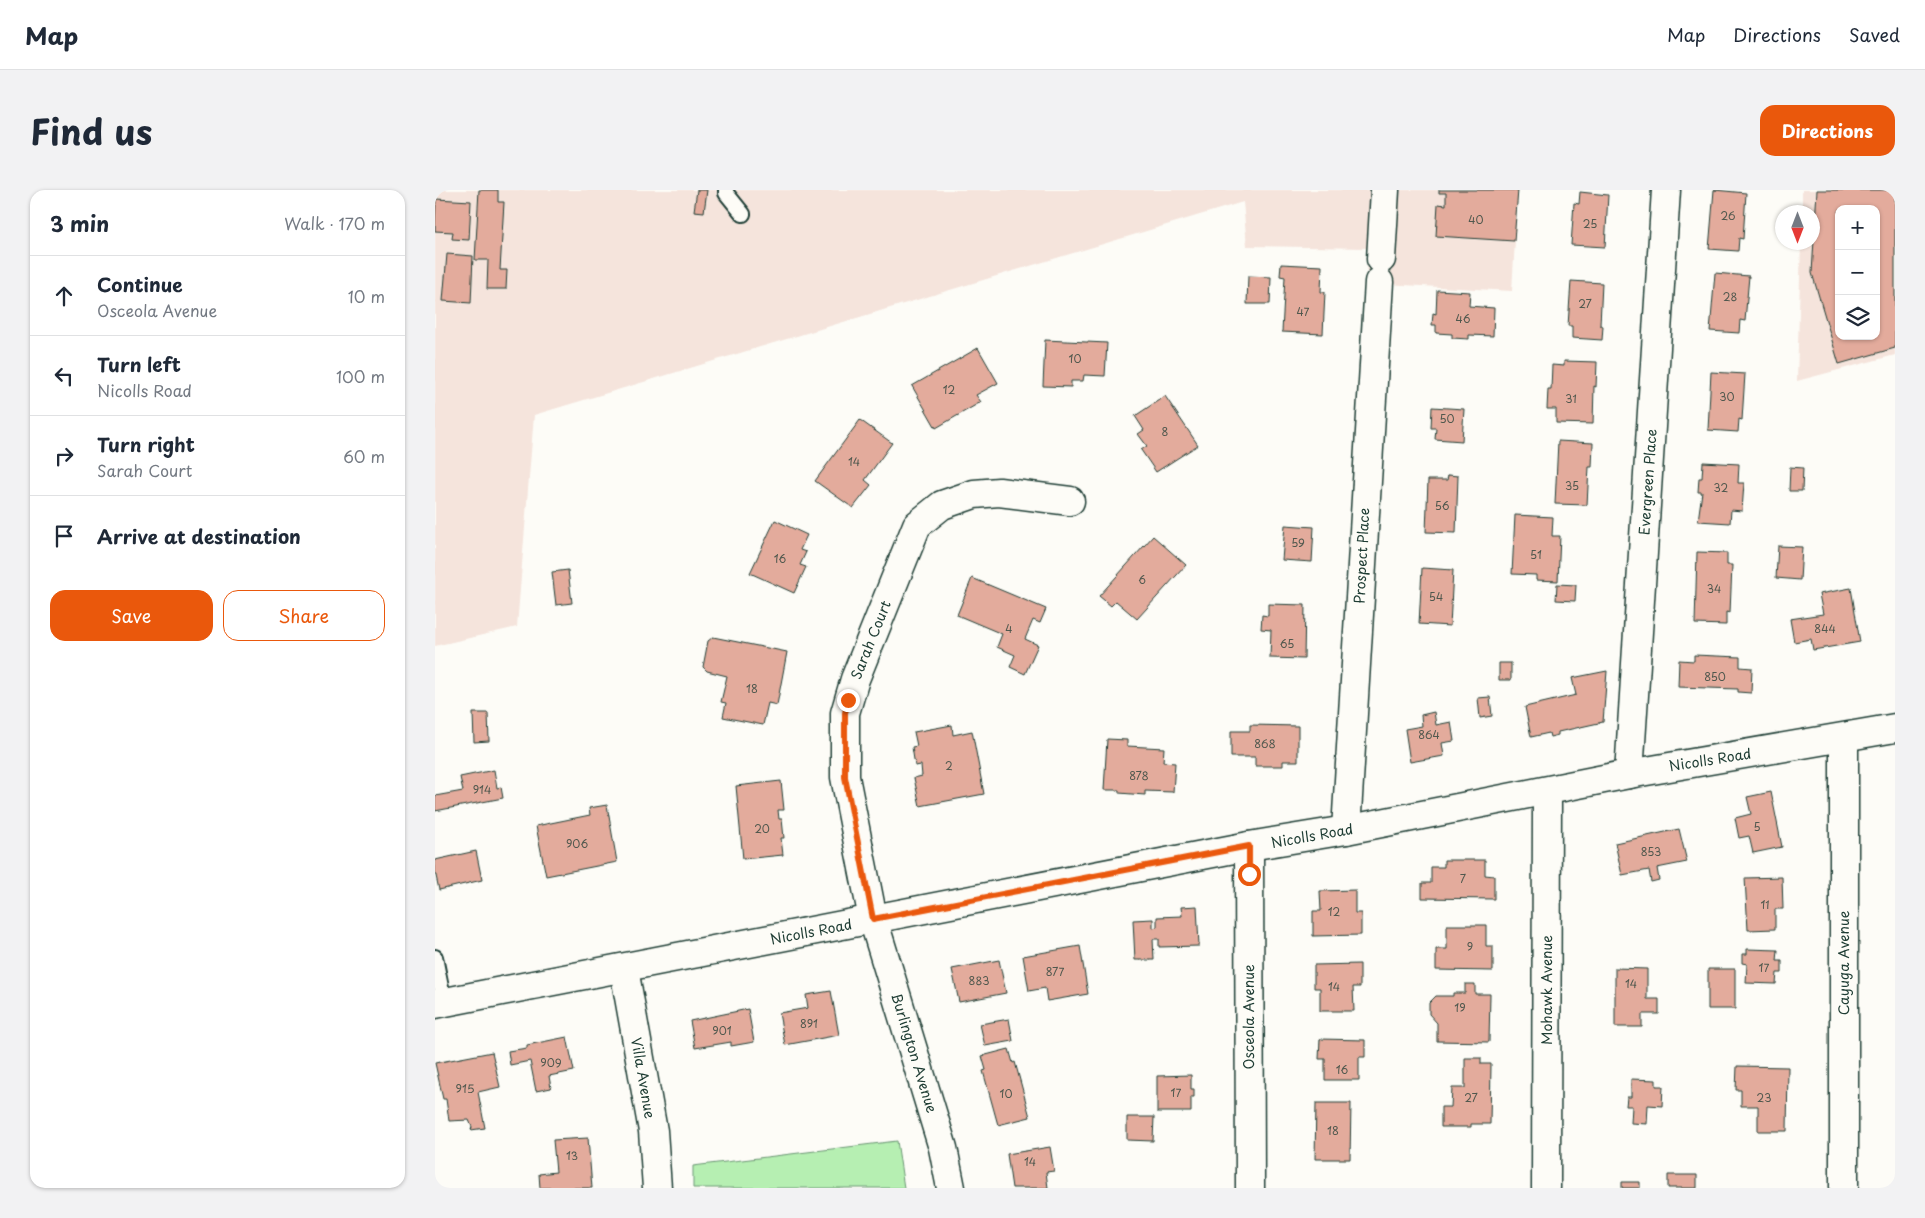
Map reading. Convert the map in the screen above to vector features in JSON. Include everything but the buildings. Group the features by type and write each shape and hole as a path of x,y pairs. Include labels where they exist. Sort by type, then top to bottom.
{"street":[{"name":"Prospect Place","path":"1346,830 1385,190"},
{"name":"Evergreen Place","path":"1629,774 1666,190"},
{"name":"Sarah Court","path":"873,919 845,777 845,713 855,679 917,525 942,506 974,494 999,492 1070,501"},
{"name":"Nicolls Road","path":"440,1003 1629,774 1895,728"},
{"name":"Cayuga Avenue","path":"1844,738 1844,1188"},
{"name":"Mohawk Avenue","path":"1546,1188 1547,791"},
{"name":"Osceola Avenue","path":"1249,846 1250,1188"},
{"name":"Burlington Avenue","path":"873,919 943,1148 951,1188"},
{"name":"Villa Avenue","path":"624,969 653,1131 657,1188"}],"lane":[{"path":"726,190 726,193 743,214"},
{"path":"435,957 440,1003"}],"shaded area":[{"path":"435,190 1518,190 1512,291 1367,283 1367,248 1247,246 1243,202 534,415 517,627 435,646"},
{"path":"1802,190 1895,190 1895,355 1797,381 1801,250 1820,250 1820,205 1802,205"}],"green space":[{"path":"897,1141 904,1188 693,1188 693,1166"}],"route":[{"path":"848,700 845,713 845,777 873,919 1249,846 1249,874"}]}
